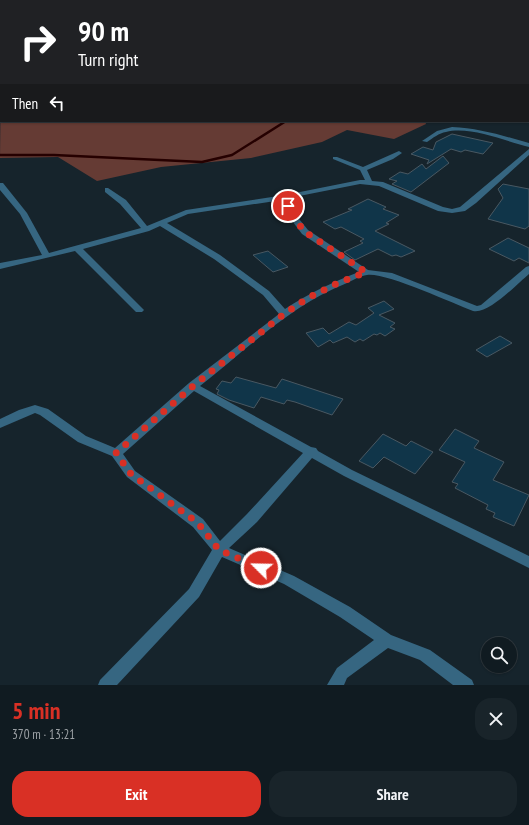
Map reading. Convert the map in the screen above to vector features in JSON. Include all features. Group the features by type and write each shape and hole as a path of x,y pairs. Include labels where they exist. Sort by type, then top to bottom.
{"street":[{"path":"425,141 442,131 449,129 480,132 529,145"},
{"path":"0,266 47,256 146,229 186,212 284,197 360,182 380,184 452,212 462,209 473,201 529,151"},
{"path":"335,158 363,169 391,158 399,153"},
{"path":"363,169 369,182"},
{"path":"0,185 23,213 47,256"},
{"path":"108,190 123,202 146,229"},
{"path":"284,197 291,214 305,232 366,272 389,275 476,309 484,307 529,269"},
{"path":"161,223 217,257 266,293 284,314"},
{"path":"77,248 139,310"},
{"path":"116,453 193,386 284,314 308,298 336,284 366,272"},
{"path":"193,386 312,451 348,473 529,562"},
{"path":"0,424 35,409 44,412 82,439 116,453 131,474 198,523 219,550 290,580 345,612 386,640 425,655 466,685"},
{"path":"106,685 194,593 219,550 252,518 312,451"},
{"path":"335,685 342,673 386,640"}],"shaded area":[{"path":"0,122 425,122 426,124 394,139 347,130 322,142 251,158 161,167 97,181 58,157 0,158"}],"building":[{"path":"452,134 493,143 483,154 465,150 461,152 451,149 427,164 429,160 411,154 423,147 433,150 436,142"},
{"path":"443,156 449,163 411,192 392,184 397,181 389,179 400,172 408,174 422,164 426,169"},
{"path":"503,184 529,189 529,226 525,229 488,219 503,198 498,189"},
{"path":"368,199 386,207 383,209 399,215 386,223 389,224 375,231 415,251 401,257 396,255 392,256 378,249 355,260 344,252 363,243 360,241 364,239 341,227 335,229 323,222 352,210 348,209"},
{"path":"508,238 529,248 529,263 519,258 514,261 489,249"},
{"path":"268,251 288,267 273,272 253,255"},
{"path":"384,301 394,309 379,315 395,323 390,327 395,329 385,336 380,333 377,335 374,334 363,341 360,339 355,342 347,337 333,343 330,340 318,347 306,333 323,328 329,334 349,322 356,325 374,313 368,308"},
{"path":"500,336 512,343 487,357 476,350"},
{"path":"236,377 276,388 282,379 343,399 332,415 295,402 287,400 284,404 261,397 254,408 229,400 217,394 219,390 216,389 222,381 231,383"},
{"path":"455,429 479,441 474,448 504,462 493,480 529,495 514,526 493,517 495,513 486,509 488,505 455,488 458,484 452,482 465,462 439,450"},
{"path":"383,434 406,446 411,441 433,452 415,474 384,457 373,468 359,461"}],"waterway":[{"path":"0,155 54,155 202,162 232,155 284,122"}],"route":[{"path":"261,568 219,550 198,523 131,474 116,453 193,386 284,314 308,298 336,284 366,272 305,232 291,214 288,206"}]}
